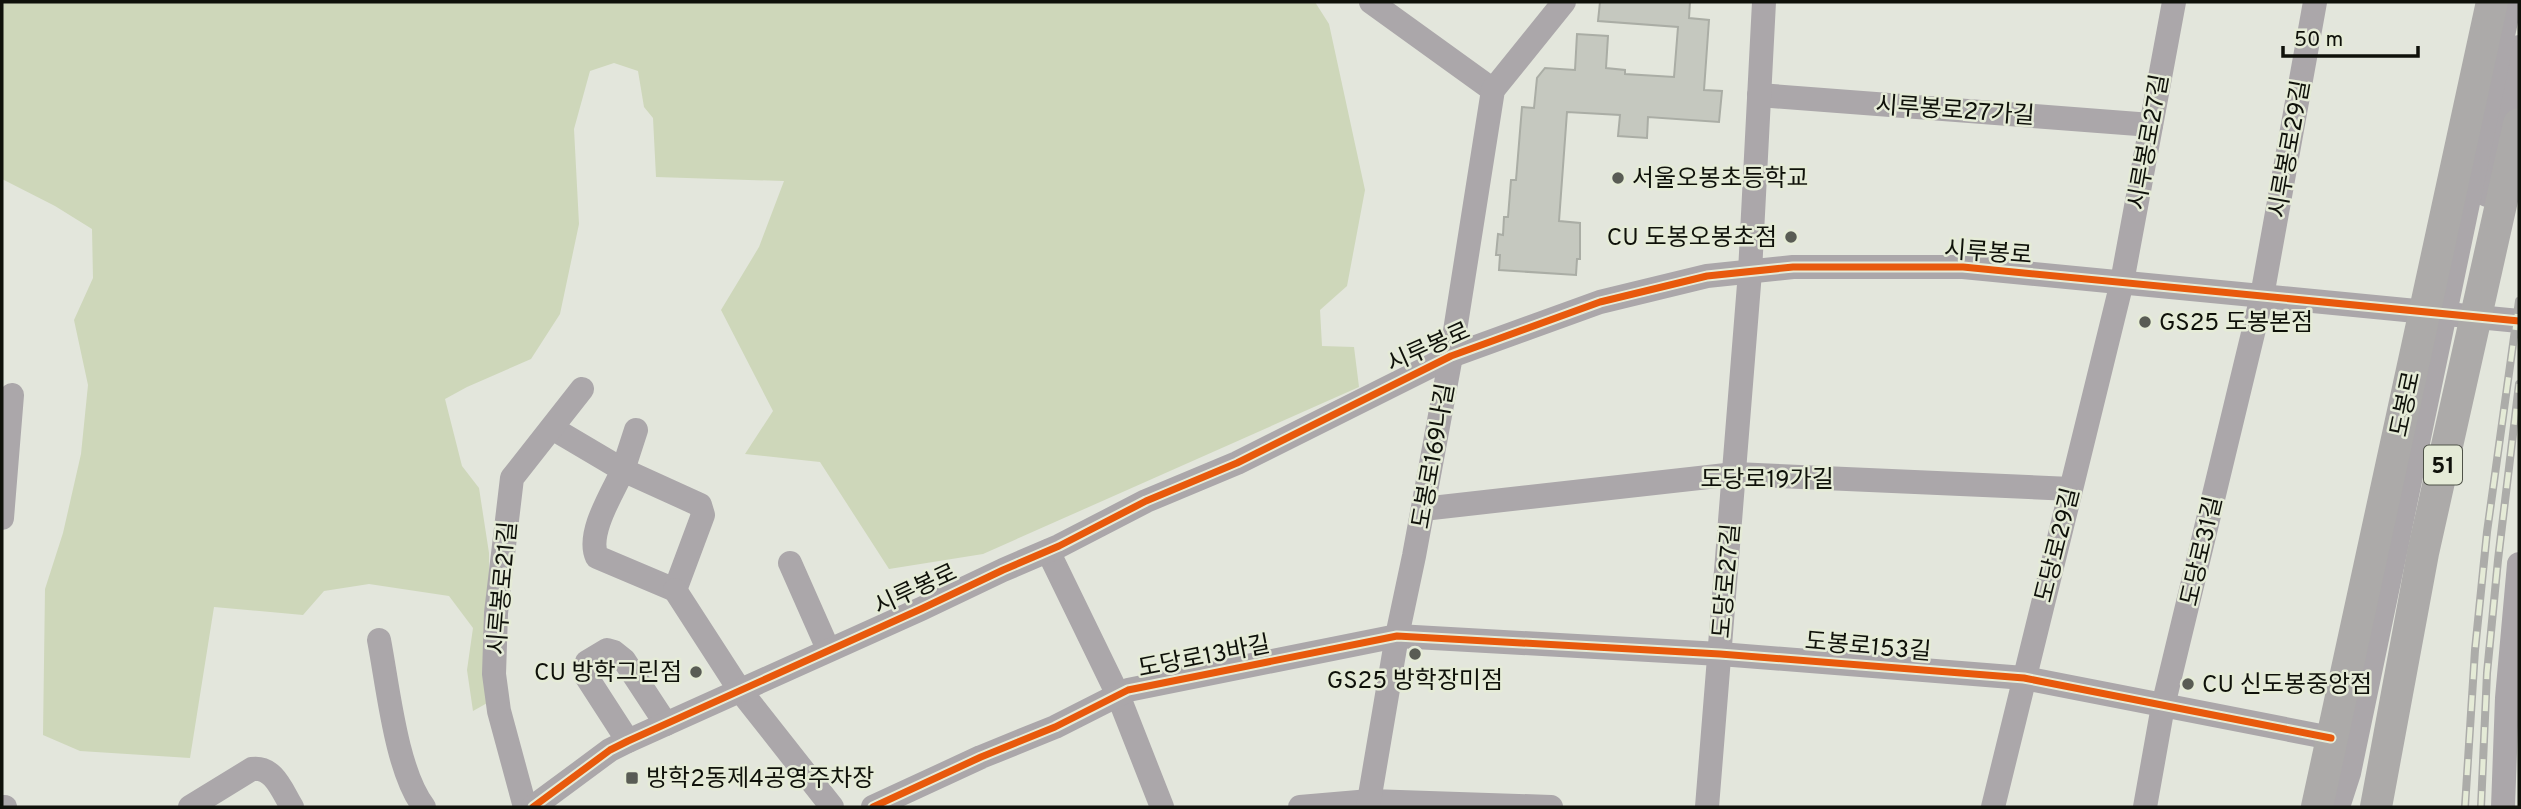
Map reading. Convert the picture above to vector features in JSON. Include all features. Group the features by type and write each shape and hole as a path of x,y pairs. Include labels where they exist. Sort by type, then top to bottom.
{"main road":[{"name":"도봉로","path":"2376,807 2423,553 2492,2"},
{"name":"도봉로","path":"2317,807 2331,738 2451,314 2519,124"}],"street":[{"path":"1371,2 1493,90"},
{"name":"도봉로169나길","path":"1369,804 1397,636 1451,356 1493,90 1564,2"},
{"name":"도당로27길","path":"1707,807 1750,272 1764,2"},
{"name":"시루봉로27길","path":"2122,282 2174,2"},
{"name":"시루봉로29길","path":"2262,296 2315,2"},
{"path":"2352,807 2451,314 2510,2"},
{"path":"2338,807 2348,773 2451,314 2519,47"},
{"name":"시루봉로27가길","path":"1759,95 2151,125"},
{"name":"시루봉로","path":"533,807 610,750 628,741 1048,551 1146,501 1237,463 1451,356 1600,302 1707,276 1793,267 1963,267 2519,321"},
{"name":"도당로29길","path":"1993,807 2122,282"},
{"name":"도당로31길","path":"2145,807 2163,706 2262,296"},
{"name":"시루봉로21길","path":"525,807 499,711 494,674 496,613 512,478 582,389"},
{"path":"2,518 12,395"},
{"path":"552,428 623,470 700,505 703,515 675,590"},
{"path":"636,430 623,470 593,537 593,550 597,556 675,590 739,689 832,807"},
{"name":"도당로19가길","path":"1423,509 1735,474 2071,489"},
{"path":"1048,551 1118,695 1162,807"},
{"path":"790,563 828,649"},
{"path":"2503,807 2507,698 2519,564"},
{"name":"도봉로153길","path":"1397,636 1720,654 2024,678 2331,738"},
{"name":"도당로13바길","path":"873,807 981,757 1055,727 1128,690 1397,636"},
{"path":"379,640 405,768 415,796 424,807"},
{"path":"628,741 586,676 587,662 607,650 624,660 666,724"},
{"path":"194,806 252,769 262,768 269,771 292,807"},
{"path":"1300,807 1369,804 1551,807"}],"green space":[{"path":"2,2 1315,2 1329,24 1365,190 1347,286 1320,310 1322,346 1354,347 1359,387 983,554 889,569 820,462 745,454 773,411 721,310 759,247 784,181 656,177 653,118 644,107 638,71 614,63 590,71 574,129 579,224 560,314 531,359 445,399 462,466 479,488 489,553 489,702 473,711 467,670 473,628 449,596 369,584 324,591 303,615 214,607 190,758 80,751 43,735 45,589 63,533 81,454 88,385 74,320 93,278 92,229 55,206 2,179"}],"building":[{"path":"1600,2 1690,2 1689,18 1709,20 1704,90 1722,91 1719,122 1648,117 1647,138 1618,136 1620,115 1567,112 1559,221 1580,223 1580,259 1577,259 1576,275 1499,270 1500,255 1496,255 1498,234 1503,235 1504,217 1508,217 1511,180 1516,180 1522,107 1534,108 1537,78 1545,68 1575,70 1577,34 1608,36 1606,68 1625,70 1625,74 1674,77 1678,27 1598,21"}],"railway":[{"path":"2465,807 2475,650 2487,532 2519,301"},
{"path":"2481,807 2487,673 2519,384"}],"cycle path":[{"path":"533,807 610,750 628,741 1059,546 1146,501 1237,463 1451,356 1600,302 1707,276 1793,267 1963,267 2519,321"},
{"path":"873,807 981,757 1055,727 1128,690 1397,636 1720,654 2024,678 2331,738"}],"place":[{"name":"서울오봉초등학교","path":"1618,178"},
{"name":"CU 도봉오봉초점","path":"1791,237"},
{"name":"GS25 도봉본점","path":"2145,322"},
{"name":"GS25 방학장미점","path":"1415,654"},
{"name":"CU 방학그린점","path":"696,672"},
{"name":"CU 신도봉중앙점","path":"2188,684"},
{"name":"방학2동제4공영주차장","path":"632,778"}]}
